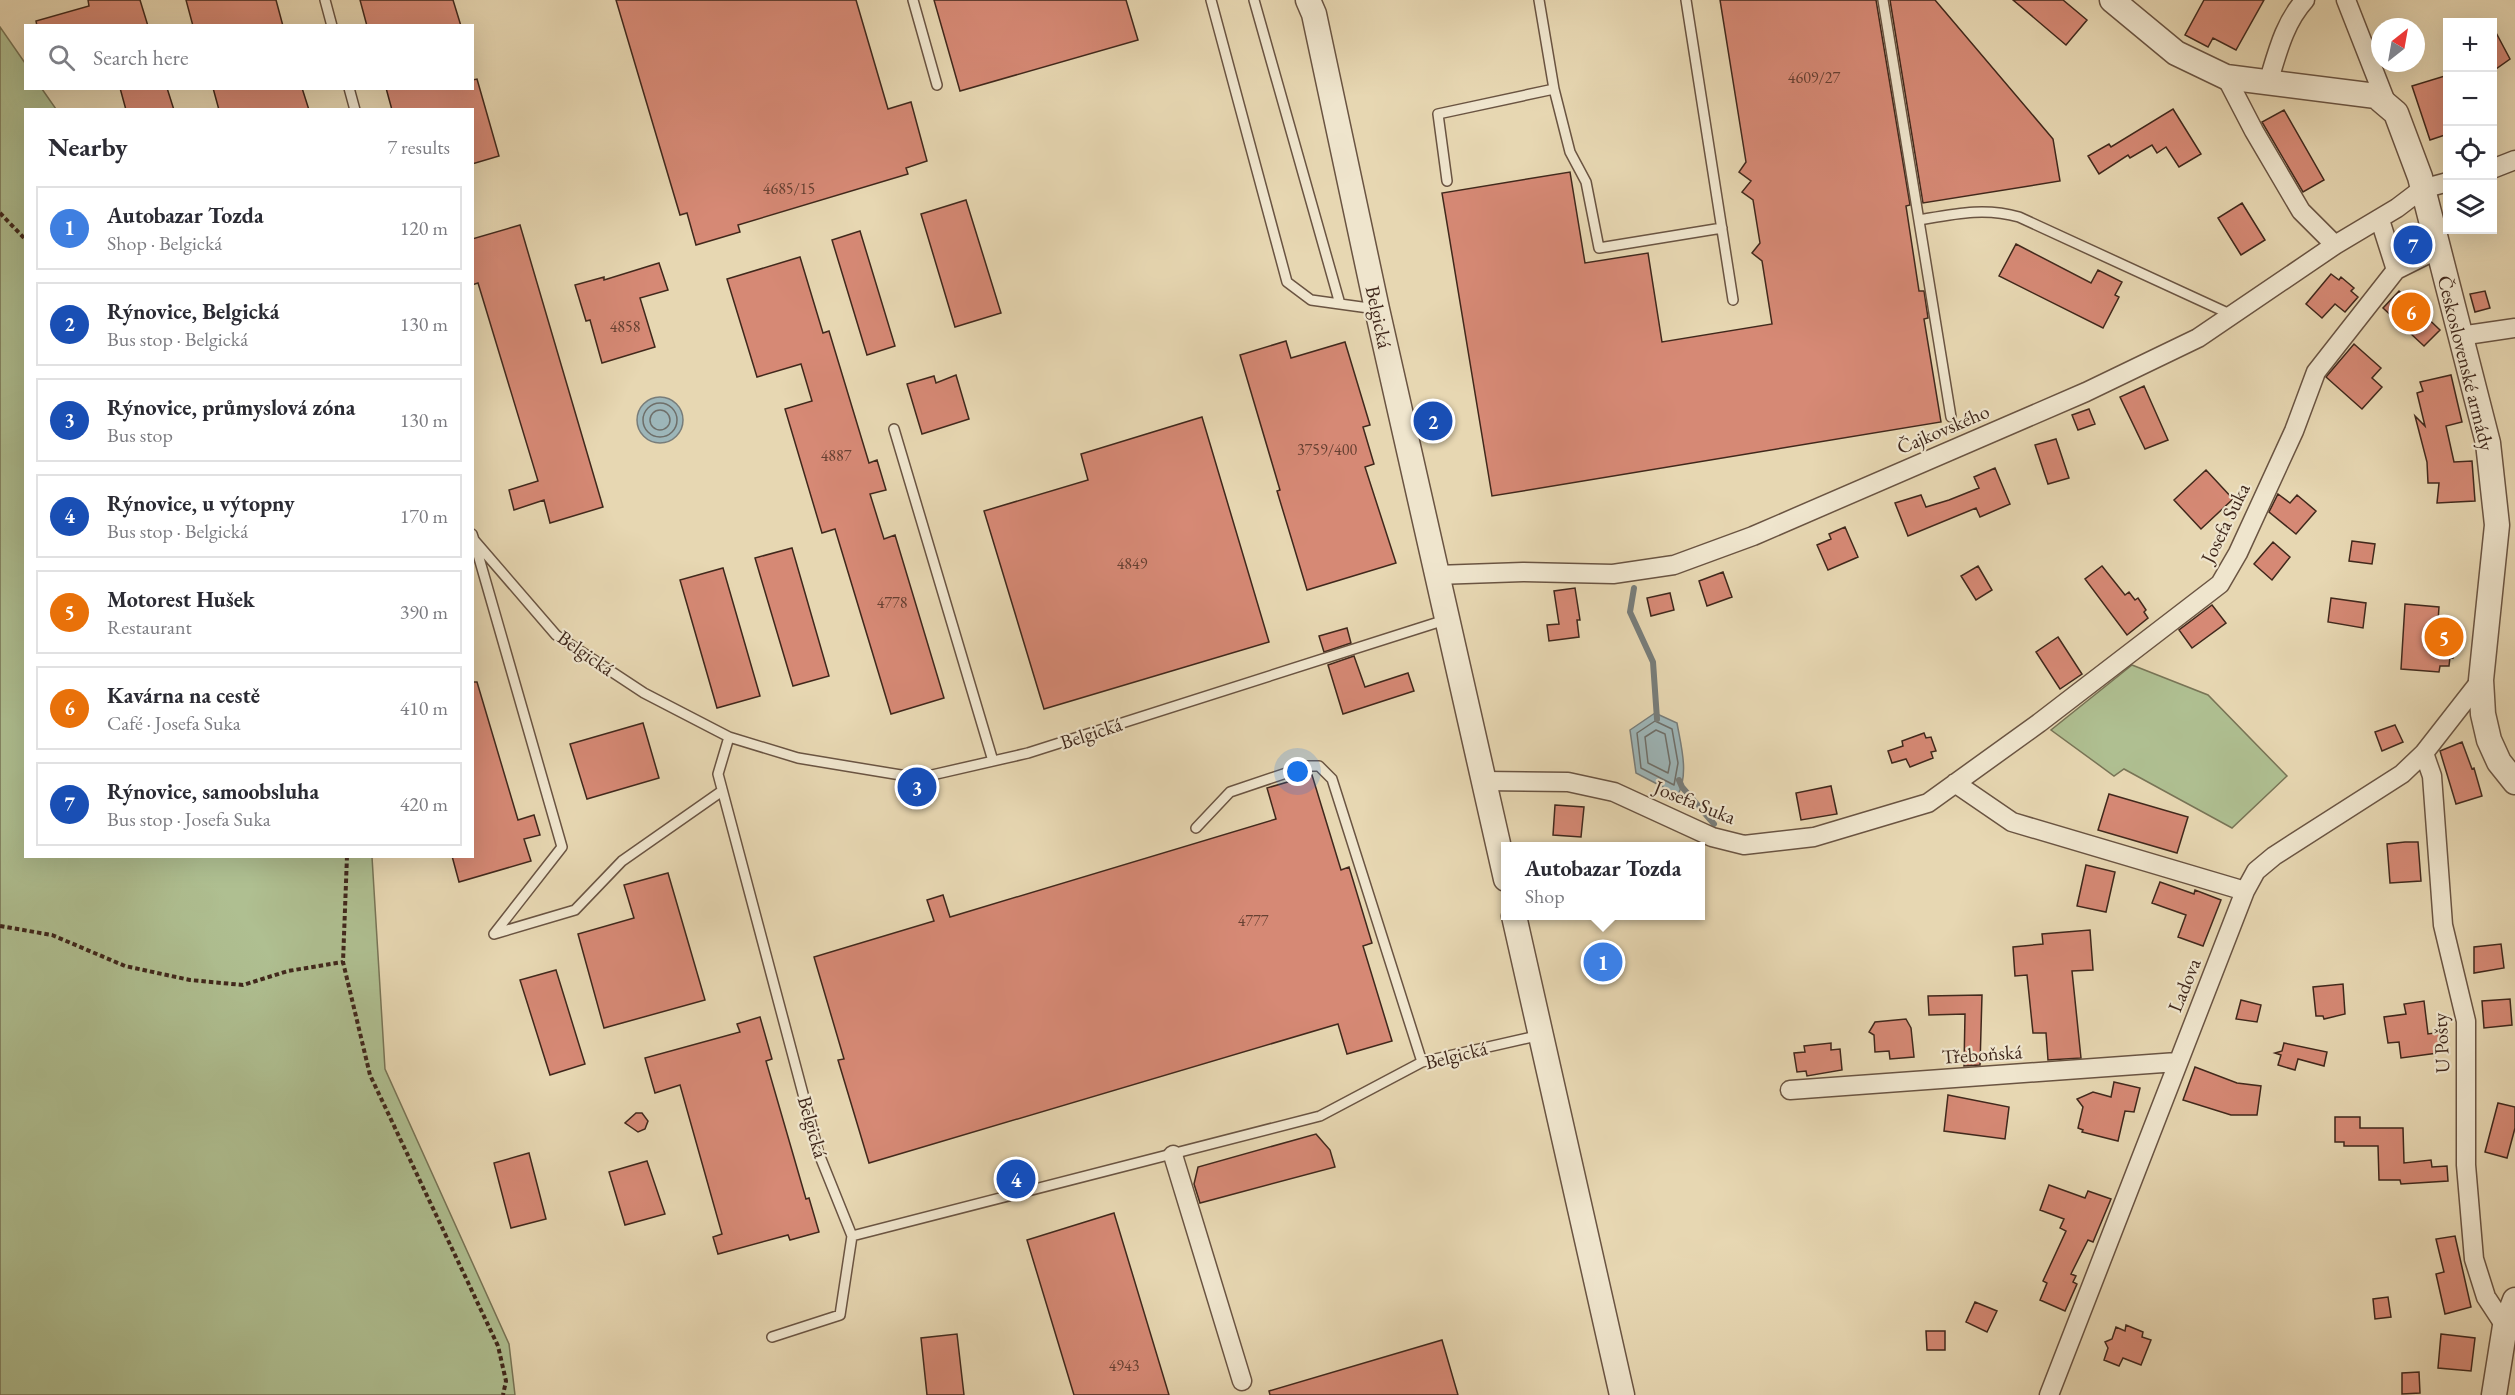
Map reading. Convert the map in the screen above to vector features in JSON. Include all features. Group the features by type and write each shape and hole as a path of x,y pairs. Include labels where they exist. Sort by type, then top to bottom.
{"street":[{"path":"2112,0 2176,52 2226,77 2360,93 2376,96 2386,102"},
{"path":"2268,83 2279,45 2294,12 2305,0"},
{"path":"2346,0 2386,102"},
{"name":"Belgická","path":"1313,5 1377,309 1501,858"},
{"path":"2226,77 2254,131 2301,211 2335,245"},
{"name":"Československé armády","path":"2386,102 2402,124 2422,189 2488,443 2498,525 2481,680 2483,714 2489,740 2499,762 2515,782"},
{"path":"2497,167 2515,160"},
{"path":"2422,189 2443,183"},
{"name":"Čajkovského","path":"1437,574 1523,572 1613,574 1674,565 1753,536 2086,392 2198,338 2335,245 2380,220 2422,189"},
{"path":"2380,220 2396,270"},
{"name":"Josefa Suka","path":"1483,781 1568,782 1614,792 1712,837 1744,845 1814,837 1928,802 2039,723 2220,584 2238,553 2294,431 2316,372 2396,270 2438,249"},
{"path":"2460,336 2515,328"},
{"name":"Ladova","path":"2049,1395 2177,1062 2245,891 2256,871 2274,856 2402,774 2424,753 2481,680"},
{"name":"U Pošty","path":"2424,753 2432,776 2443,925 2466,1021 2466,1165 2474,1259 2486,1297 2505,1326"},
{"path":"1955,783 2012,822 2245,891"},
{"path":"1515,920 1622,1395"},
{"name":"Třeboňská","path":"1790,1090 2177,1062"},
{"path":"1173,1155 1242,1381"},
{"path":"2494,1395 2505,1326 2515,1300"}],"lane":[{"path":"325,0 331,24"},
{"path":"913,0 937,85"},
{"path":"1211,0 1287,282 1311,300 1377,309"},
{"path":"1254,0 1340,304"},
{"path":"1539,0 1554,89 1570,152 1586,182 1599,248 1722,228"},
{"path":"1686,0 1733,300"},
{"path":"1883,0 1951,417"},
{"path":"1447,181 1437,114 1554,89"},
{"path":"350,90 354,108"},
{"path":"1919,220 1973,210 2019,217 2232,315"},
{"path":"894,429 993,761"},
{"name":"Belgická","path":"474,538 556,635 644,693 729,737 798,758 919,778 1028,753 1447,620"},
{"path":"474,540 562,847 494,934 575,910 622,861 723,791"},
{"name":"Belgická","path":"729,737 718,774 819,1154 852,1236 1320,1116 1422,1062 1541,1035"},
{"path":"1196,828 1230,792 1307,766 1319,766 1332,779 1422,1062"},
{"path":"772,1337 840,1315 852,1236"}],"path":[{"path":"0,213 24,238"},
{"path":"347,858 343,962 370,1075 498,1346 506,1381 503,1395"},
{"path":"0,926 52,935 125,966 190,980 243,985 288,971 343,962"}],"green space":[{"path":"0,27 24,62 24,90 43,90 55,108 24,108 24,858 372,858 385,1069 509,1344 515,1395 0,1395"},
{"path":"2132,665 2208,695 2287,776 2232,828 2124,769 2114,776 2051,730"}],"water":[{"path":"660,397 669,398 677,403 682,411 682,429 677,437 669,442 660,443 651,442 643,437 638,429 637,420 638,411 643,403 651,398"},
{"path":"1655,713 1677,723 1684,769 1678,795 1636,773 1630,730"}],"building":[{"path":"88,0 140,0 147,24 37,24 36,21 89,6"},
{"path":"186,0 276,0 282,24 192,24"},
{"path":"360,0 453,0 460,24 366,24"},
{"path":"616,0 856,0 888,109 911,102 927,161 906,168 908,174 738,225 740,232 696,245 687,213 680,215"},
{"path":"934,0 1126,0 1138,40 960,91"},
{"path":"1720,0 1876,0 1910,205 1906,206 1919,291 1924,291 1928,318 1924,319 1941,422 1492,496 1442,193 1570,172 1585,263 1648,253 1662,342 1772,324 1762,261 1752,253 1760,243 1753,200 1742,192 1751,181 1739,172 1746,162"},
{"path":"1890,0 1935,0 2053,139 2060,181 1923,203"},
{"path":"2013,0 2063,0 2087,20 2066,45"},
{"path":"2204,0 2264,0 2236,50 2213,38 2208,47 2185,35"},
{"path":"2497,35 2510,59 2497,68"},
{"path":"2443,77 2443,136 2430,140 2412,86"},
{"path":"477,79 499,156 474,163 474,108 391,108 387,90 474,90 474,80"},
{"path":"121,90 168,90 173,108 125,108"},
{"path":"214,90 303,90 308,108 218,108"},
{"path":"2173,109 2201,154 2179,167 2166,147 2157,153 2152,145 2130,158 2128,155 2099,174 2088,156 2109,144 2111,147"},
{"path":"2284,110 2324,180 2303,192 2262,122"},
{"path":"966,200 1001,313 955,327 921,214"},
{"path":"2242,203 2265,240 2241,255 2218,218"},
{"path":"520,225 603,507 550,523 544,500 514,510 509,490 538,481 478,283 474,284 474,238"},
{"path":"860,231 895,346 867,355 832,240"},
{"path":"2016,244 2091,283 2098,270 2122,282 2115,295 2119,297 2103,328 1999,276"},
{"path":"800,257 823,333 829,331 869,463 877,460 886,490 870,494 884,539 895,535 944,698 891,714 835,529 822,533 785,409 812,401 801,364 757,377 727,279"},
{"path":"659,263 668,290 640,298 655,347 602,363 590,320 586,321 575,285 604,277 604,280"},
{"path":"2331,274 2339,280 2341,277 2354,288 2351,291 2358,297 2345,312 2335,304 2322,318 2306,304"},
{"path":"2399,291 2440,330 2424,346 2383,308"},
{"path":"2485,291 2490,308 2475,312 2470,294"},
{"path":"1286,341 1291,358 1345,342 1370,425 1363,427 1374,464 1365,467 1396,563 1307,590 1240,355"},
{"path":"2354,344 2381,368 2372,378 2382,387 2362,409 2326,377"},
{"path":"956,375 969,419 922,434 907,384 934,376 936,383"},
{"path":"2451,375 2462,422 2446,426 2454,462 2472,461 2475,501 2437,503 2439,483 2428,483 2427,462 2415,416 2425,426 2417,393 2423,391 2420,382"},
{"path":"2144,386 2168,440 2145,449 2120,397"},
{"path":"2089,409 2095,424 2078,430 2072,415"},
{"path":"1202,417 1269,642 1044,709 984,511 1088,480 1081,454"},
{"path":"2056,439 2069,478 2048,484 2035,445"},
{"path":"1995,468 2010,504 1980,517 1976,508 1908,536 1895,503 1921,495 1926,507 1949,500 1979,488 1974,477"},
{"path":"2206,470 2233,499 2201,529 2174,500"},
{"path":"2278,494 2290,503 2297,495 2316,511 2296,534 2269,512"},
{"path":"1845,527 1858,557 1828,570 1817,545 1831,539 1829,534"},
{"path":"2352,541 2375,544 2372,564 2349,561"},
{"path":"2273,542 2290,557 2272,580 2254,564"},
{"path":"792,548 829,676 793,686 755,558"},
{"path":"1978,566 1992,590 1976,600 1961,576"},
{"path":"2102,566 2125,595 2129,592 2135,600 2138,598 2146,610 2144,612 2148,618 2127,635 2085,579"},
{"path":"723,568 760,696 717,708 680,580"},
{"path":"1723,572 1732,597 1707,606 1699,581"},
{"path":"1575,588 1580,620 1577,620 1579,637 1549,641 1547,625 1559,624 1554,591"},
{"path":"1670,593 1674,610 1651,616 1647,598"},
{"path":"2331,598 2366,603 2363,628 2328,622"},
{"path":"2405,604 2439,607 2438,621 2457,623 2453,658 2450,657 2449,666 2440,666 2439,672 2401,669"},
{"path":"2212,605 2226,623 2192,648 2179,630"},
{"path":"1347,628 1351,643 1324,652 1319,636"},
{"path":"2058,637 2082,674 2060,689 2036,652"},
{"path":"1354,656 1365,687 1408,673 1414,691 1343,714 1328,665"},
{"path":"474,682 477,682 518,820 534,815 540,835 524,839 531,861 459,882 453,858 474,858"},
{"path":"643,723 659,778 587,799 570,744"},
{"path":"2395,725 2403,742 2382,751 2375,732"},
{"path":"1924,733 1926,738 1931,737 1936,751 1931,752 1933,758 1910,767 1906,759 1892,763 1888,751 1903,746 1902,741"},
{"path":"2462,742 2472,769 2474,768 2482,796 2456,804 2440,751"},
{"path":"1312,775 1341,870 1349,867 1372,943 1363,946 1392,1041 1347,1054 1338,1024 869,1163 838,1060 844,1059 814,957 934,921 927,900 943,895 950,917 1276,819 1267,788"},
{"path":"1831,786 1837,814 1801,820 1796,793"},
{"path":"2109,794 2188,817 2177,853 2098,830"},
{"path":"1555,805 1584,807 1581,837 1553,835"},
{"path":"2418,842 2421,881 2390,883 2387,844"},
{"path":"2086,865 2115,872 2106,912 2077,906"},
{"path":"668,873 705,1000 604,1028 578,934 634,918 624,885"},
{"path":"2160,882 2194,894 2195,890 2221,900 2203,946 2178,937 2186,915 2152,903"},
{"path":"2090,930 2093,970 2072,971 2081,1058 2048,1060 2046,1033 2033,1033 2027,975 2015,976 2013,947 2043,944 2042,934"},
{"path":"2501,944 2504,968 2474,973 2474,947"},
{"path":"556,970 585,1064 550,1075 520,980"},
{"path":"2343,984 2345,1014 2324,1019 2323,1016 2316,1016 2313,987"},
{"path":"1982,995 1980,1065 1964,1066 1965,1014 1929,1015 1928,996"},
{"path":"2510,999 2512,1025 2484,1028 2482,1001"},
{"path":"2241,1000 2261,1005 2257,1022 2236,1019"},
{"path":"2424,1001 2428,1034 2441,1032 2445,1052 2401,1058 2399,1042 2388,1043 2384,1017 2406,1014 2404,1004"},
{"path":"760,1017 772,1059 766,1061 806,1199 809,1198 819,1232 790,1240 788,1235 718,1254 713,1237 722,1234 680,1085 655,1093 645,1058 740,1032 737,1024"},
{"path":"1906,1019 1911,1028 1914,1057 1890,1059 1889,1051 1875,1052 1874,1035 1869,1032 1875,1022"},
{"path":"1831,1043 1831,1050 1840,1049 1842,1070 1807,1076 1806,1071 1797,1072 1794,1053 1805,1052 1804,1046"},
{"path":"2284,1043 2327,1052 2324,1066 2298,1059 2295,1070 2278,1065 2281,1055 2275,1053 2282,1051"},
{"path":"2195,1067 2237,1083 2261,1086 2257,1115 2231,1115 2183,1100"},
{"path":"2114,1082 2140,1088 2134,1112 2125,1111 2118,1141 2082,1132 2083,1130 2078,1128 2083,1107 2077,1099 2093,1092 2111,1097"},
{"path":"1948,1095 2009,1107 2005,1139 1944,1131"},
{"path":"2498,1103 2515,1107 2515,1128 2507,1158 2485,1152"},
{"path":"636,1113 642,1113 648,1121 645,1129 638,1132 625,1123"},
{"path":"2335,1117 2360,1117 2360,1128 2403,1128 2404,1163 2431,1160 2432,1167 2447,1166 2448,1181 2401,1184 2400,1180 2379,1180 2378,1146 2344,1146 2344,1142 2335,1142"},
{"path":"1316,1134 1330,1150 1335,1167 1200,1203 1194,1184 1198,1167"},
{"path":"529,1153 546,1219 511,1228 494,1163"},
{"path":"647,1161 665,1214 625,1225 609,1172"},
{"path":"2049,1185 2085,1198 2088,1191 2111,1199 2093,1242 2088,1240 2071,1274 2076,1276 2073,1282 2077,1284 2065,1311 2040,1300 2047,1283 2043,1281 2066,1231 2060,1228 2064,1219 2040,1210"},
{"path":"1114,1213 1169,1395 1074,1395 1027,1240"},
{"path":"2455,1236 2471,1307 2445,1314 2436,1274 2444,1272 2436,1239"},
{"path":"2388,1297 2391,1317 2375,1319 2373,1299"},
{"path":"1975,1302 1997,1311 1987,1332 1966,1322"},
{"path":"2126,1325 2143,1332 2142,1337 2151,1340 2141,1365 2123,1358 2119,1366 2104,1360 2108,1348 2105,1342 2112,1339 2116,1327 2125,1331"},
{"path":"1926,1331 1945,1331 1945,1350 1927,1350"},
{"path":"957,1334 964,1395 927,1395 921,1338"},
{"path":"2441,1334 2475,1338 2471,1371 2438,1368"},
{"path":"1442,1340 1458,1395 1270,1395 1269,1391"},
{"path":"2419,1372 2420,1393 2402,1394 2402,1373"}],"waterway":[{"path":"1634,588 1630,612 1653,662 1657,719"},
{"path":"1679,780 1682,787 1714,824"}],"place":[{"name":"Rýnovice, samoobsluha","path":"2413,245"},
{"name":"Kavárna na cestě","path":"2411,312"},
{"name":"Rýnovice, Belgická","path":"1433,421"},
{"name":"Motorest Hušek","path":"2444,637"},
{"name":"Rýnovice, průmyslová zóna","path":"917,787"},
{"name":"Autobazar Tozda","path":"1603,962"},
{"name":"Rýnovice, u výtopny","path":"1016,1179"}]}
